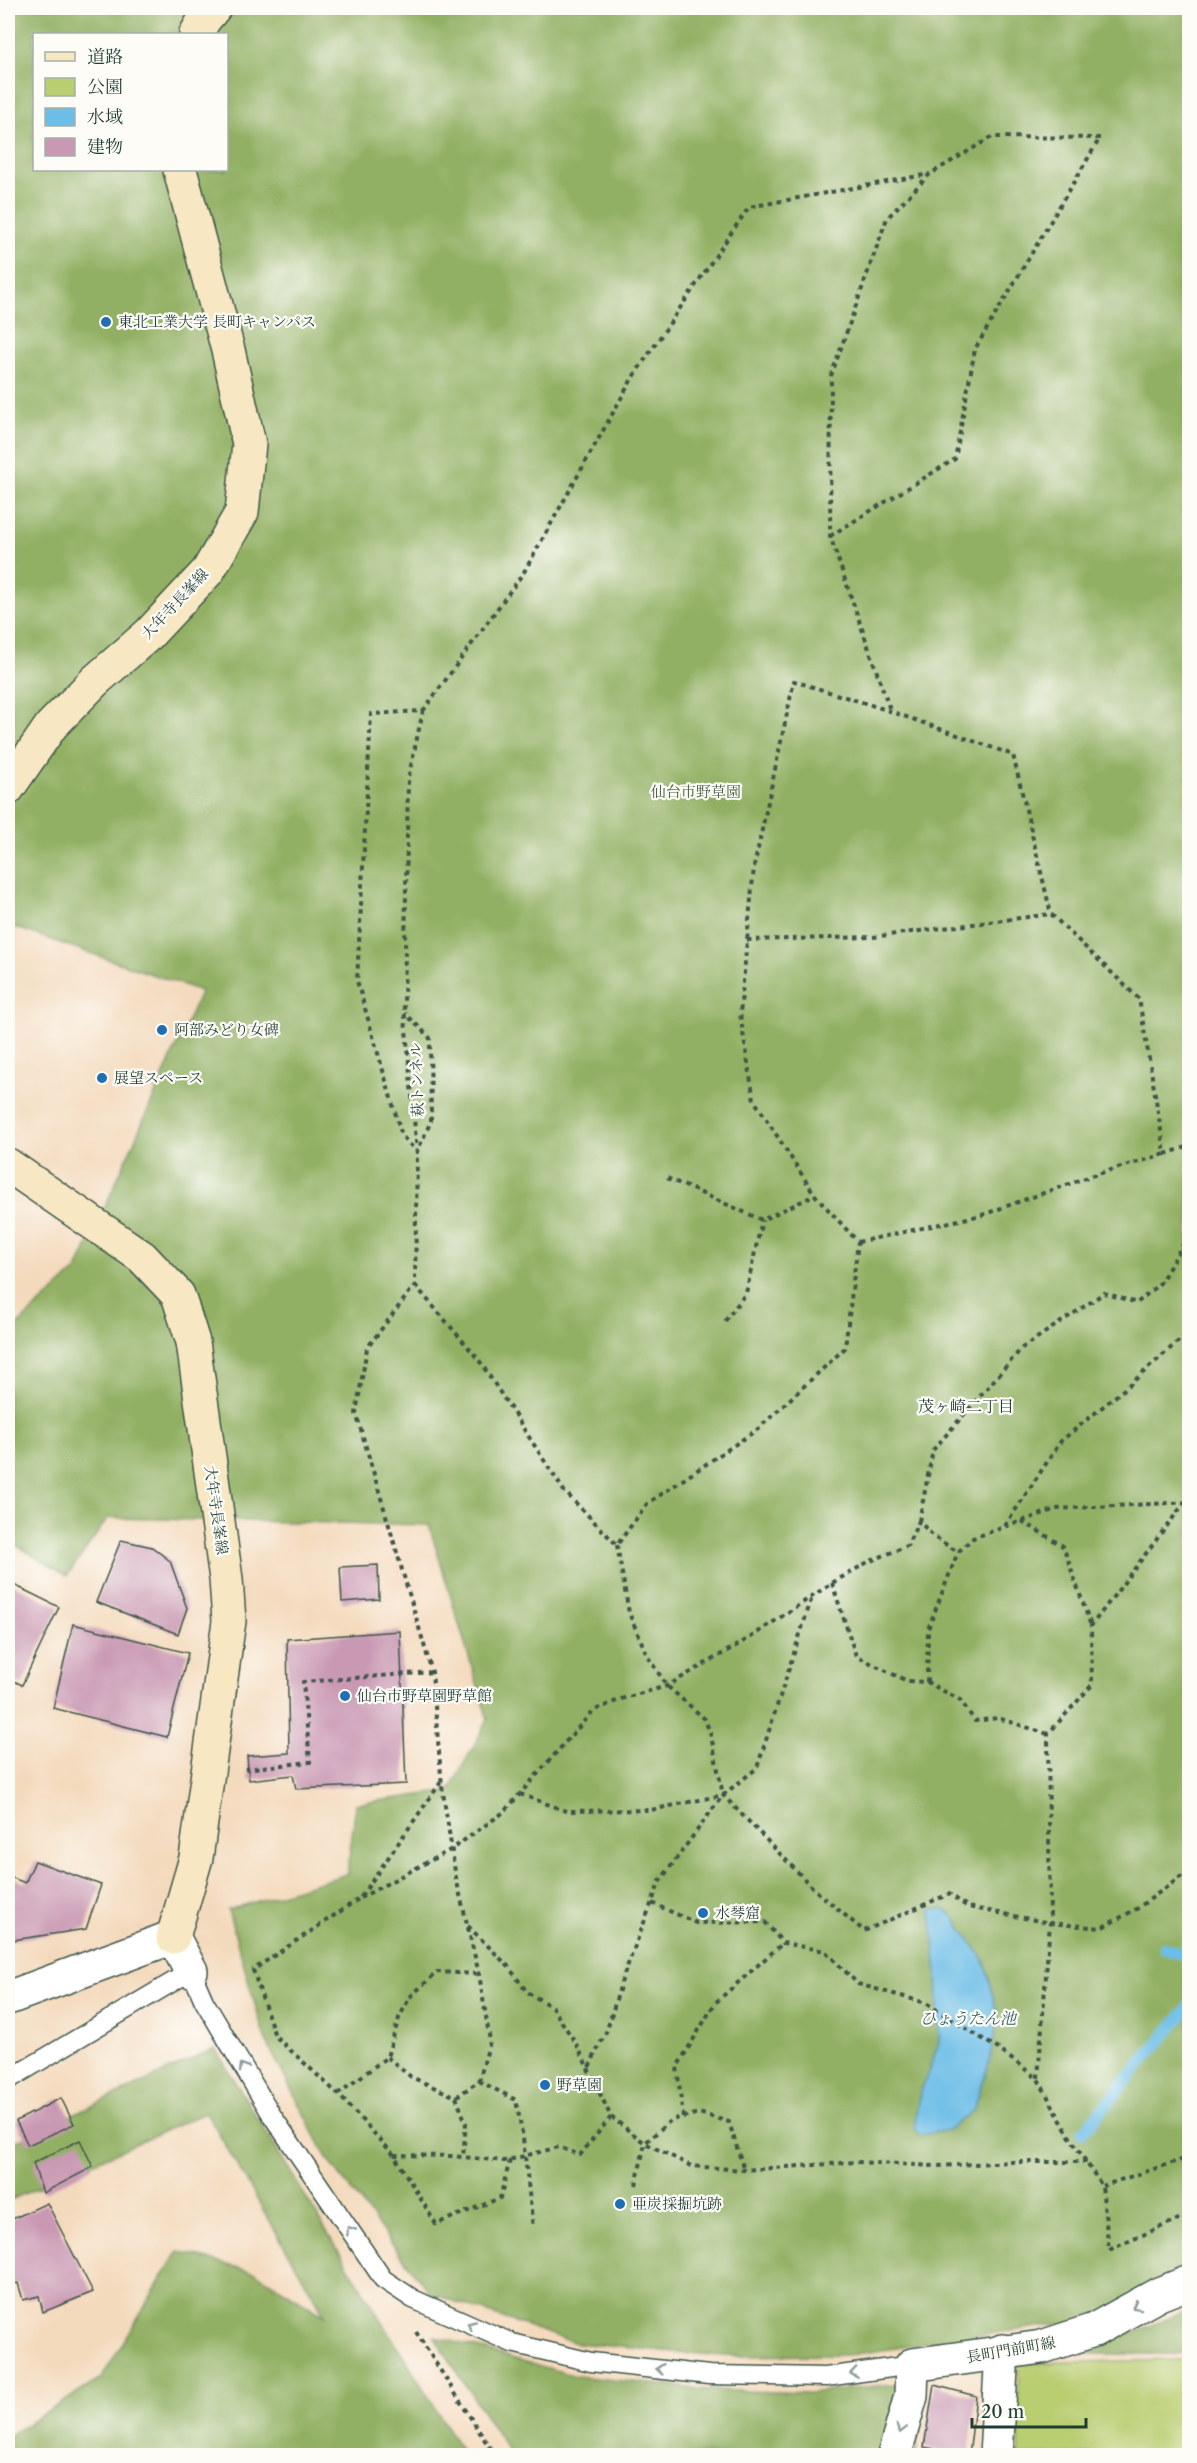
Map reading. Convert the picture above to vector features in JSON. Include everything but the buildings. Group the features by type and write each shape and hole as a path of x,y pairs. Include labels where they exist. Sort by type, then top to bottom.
{"street":[{"path":"197,33 214,8"},
{"name":"大年寺長峯線","path":"8,788 51,726 95,681 149,634 208,571 242,512 249,444 223,327 180,171"},
{"name":"大年寺長峯線","path":"8,1165 142,1257 178,1295 193,1342 226,1580 229,1621 196,1858 173,1937"},
{"path":"8,1998 173,1937 191,1971"},
{"name":"長町門前町線","path":"912,2365 1042,2347 1094,2330 1159,2294 1190,2282"},
{"path":"996,2456 1002,2351"},
{"path":"894,2456 911,2396 912,2365"}],"lane":[{"path":"8,2080 191,1971 204,2001 273,2117 344,2222 383,2279 414,2299 512,2343 591,2362 709,2375 826,2377 912,2365"}],"path":[{"path":"830,536 955,459 975,349 1100,138 992,137 930,174 887,218 831,376 830,536 890,711"},
{"path":"456,2097 479,2081 490,2041 479,1974 452,1849 442,1781 432,1672 356,1413 367,1348 414,1285 417,1152 405,1013 408,779 423,711 524,572 633,378 749,207 930,174"},
{"path":"617,1545 647,1504 758,1429 845,1348 858,1242 815,1195 754,1100 740,1014 754,867 794,681 890,711 1013,755 1051,914 1139,999 1165,1154"},
{"path":"417,1152 402,1136 357,981 371,714 423,711"},
{"path":"747,940 873,937 1051,914"},
{"name":"萩トンネル","path":"405,1013 430,1038 431,1121 417,1152"},
{"path":"858,1242 982,1215 1094,1175 1190,1146"},
{"path":"667,1178 762,1220 815,1195"},
{"path":"725,1321 746,1293 762,1220"},
{"path":"510,2160 500,2198 436,2224 394,2155 338,2094 274,2036 253,1970 360,1898 452,1849 504,1812 594,1711 621,1698 667,1686 751,1637 813,1594 868,1562 907,1546 919,1521 933,1449 1022,1347 1104,1293 1137,1303 1160,1283 1182,1246 1190,1245"},
{"path":"414,1285 479,1360 564,1491 617,1545 629,1613 648,1657 667,1686 705,1719 711,1736 723,1795 815,1890 864,1931 949,1894 968,1907 1050,1923 1101,1928 1138,1908 1190,1870"},
{"path":"1004,1527 1061,1441 1190,1331"},
{"path":"927,1682 928,1629 958,1552 973,1538 1056,1509 1188,1502"},
{"path":"1091,1626 1188,1502"},
{"path":"919,1521 934,1537 958,1552"},
{"path":"1021,1521 1063,1546 1091,1626 1092,1685 1048,1734 1050,1923 1038,2079"},
{"path":"832,1583 856,1656 907,1681 927,1682 960,1700 975,1721 998,1718 1048,1734"},
{"path":"588,2068 607,2030 622,1980 660,1881 723,1795 757,1768 813,1594"},
{"path":"208,1773 310,1762 303,1682 432,1672"},
{"path":"360,1898 442,1781"},
{"path":"520,1794 566,1811 651,1810 723,1795"},
{"path":"652,1903 696,1923 765,1922 783,1943 825,1951 858,1984 927,2002 997,2048 1038,2079 1071,2139 1102,2186 1109,2250 1190,2214"},
{"path":"467,1925 508,1966 527,1992 552,2007 577,2045 611,2117 645,2143 691,2166 744,2170 857,2162 936,2166 1009,2162 1087,2162"},
{"path":"683,2116 677,2067 716,2003 783,1943"},
{"path":"338,2094 387,2057 399,2018 410,1997 437,1972 479,1974"},
{"path":"387,2057 411,2077 456,2097 466,2123 463,2157"},
{"path":"479,2081 516,2100 533,2228"},
{"path":"636,2185 645,2143 671,2120 699,2113 729,2122 744,2170"},
{"path":"394,2155 510,2160 559,2147 580,2156 611,2117"},
{"path":"1102,2186 1190,2157"},
{"path":"415,2330 495,2456"}],"green space":[{"name":"仙台市野草園","path":"8,8 1189,8 1189,2274 1091,2319 849,2355 723,2356 576,2343 430,2293 327,2158 265,2039 228,1910 347,1874 356,1804 449,1791 488,1720 429,1525 108,1518 67,1576 8,1540 8,1331 77,1270 201,991 8,925"},
{"path":"215,2049 464,2455 8,2455 8,2436 101,2379 178,2251 256,2273 326,2317 206,2112 8,2201 8,2145"},
{"path":"1189,2310 1189,2354 1078,2354"},
{"path":"434,2336 576,2376 709,2390 809,2393 924,2381 916,2453 925,2455 511,2455"},
{"path":"1189,2360 1189,2455 1019,2455 1018,2363"}],"water":[{"name":"ひょうたん池","path":"931,1909 943,1909 954,1917 985,1962 998,2017 989,2063 974,2109 948,2130 920,2135 914,2129 918,2100 939,2042 937,1973"}],"waterway":[{"path":"1164,1948 1190,1957"},
{"path":"1082,2133 1190,2006"}],"place":[{"name":"東北工業大学 長町キャンパス","path":"106,322"},
{"name":"阿部みどり女碑","path":"162,1030"},
{"name":"展望スペース","path":"102,1078"},
{"name":"仙台市野草園野草館","path":"345,1696"},
{"name":"水琴窟","path":"703,1913"},
{"name":"野草園","path":"545,2085"},
{"name":"亜炭採掘坑跡","path":"620,2204"}],"district":[{"name":"茂ヶ崎二丁目","path":"966,1406"}]}
